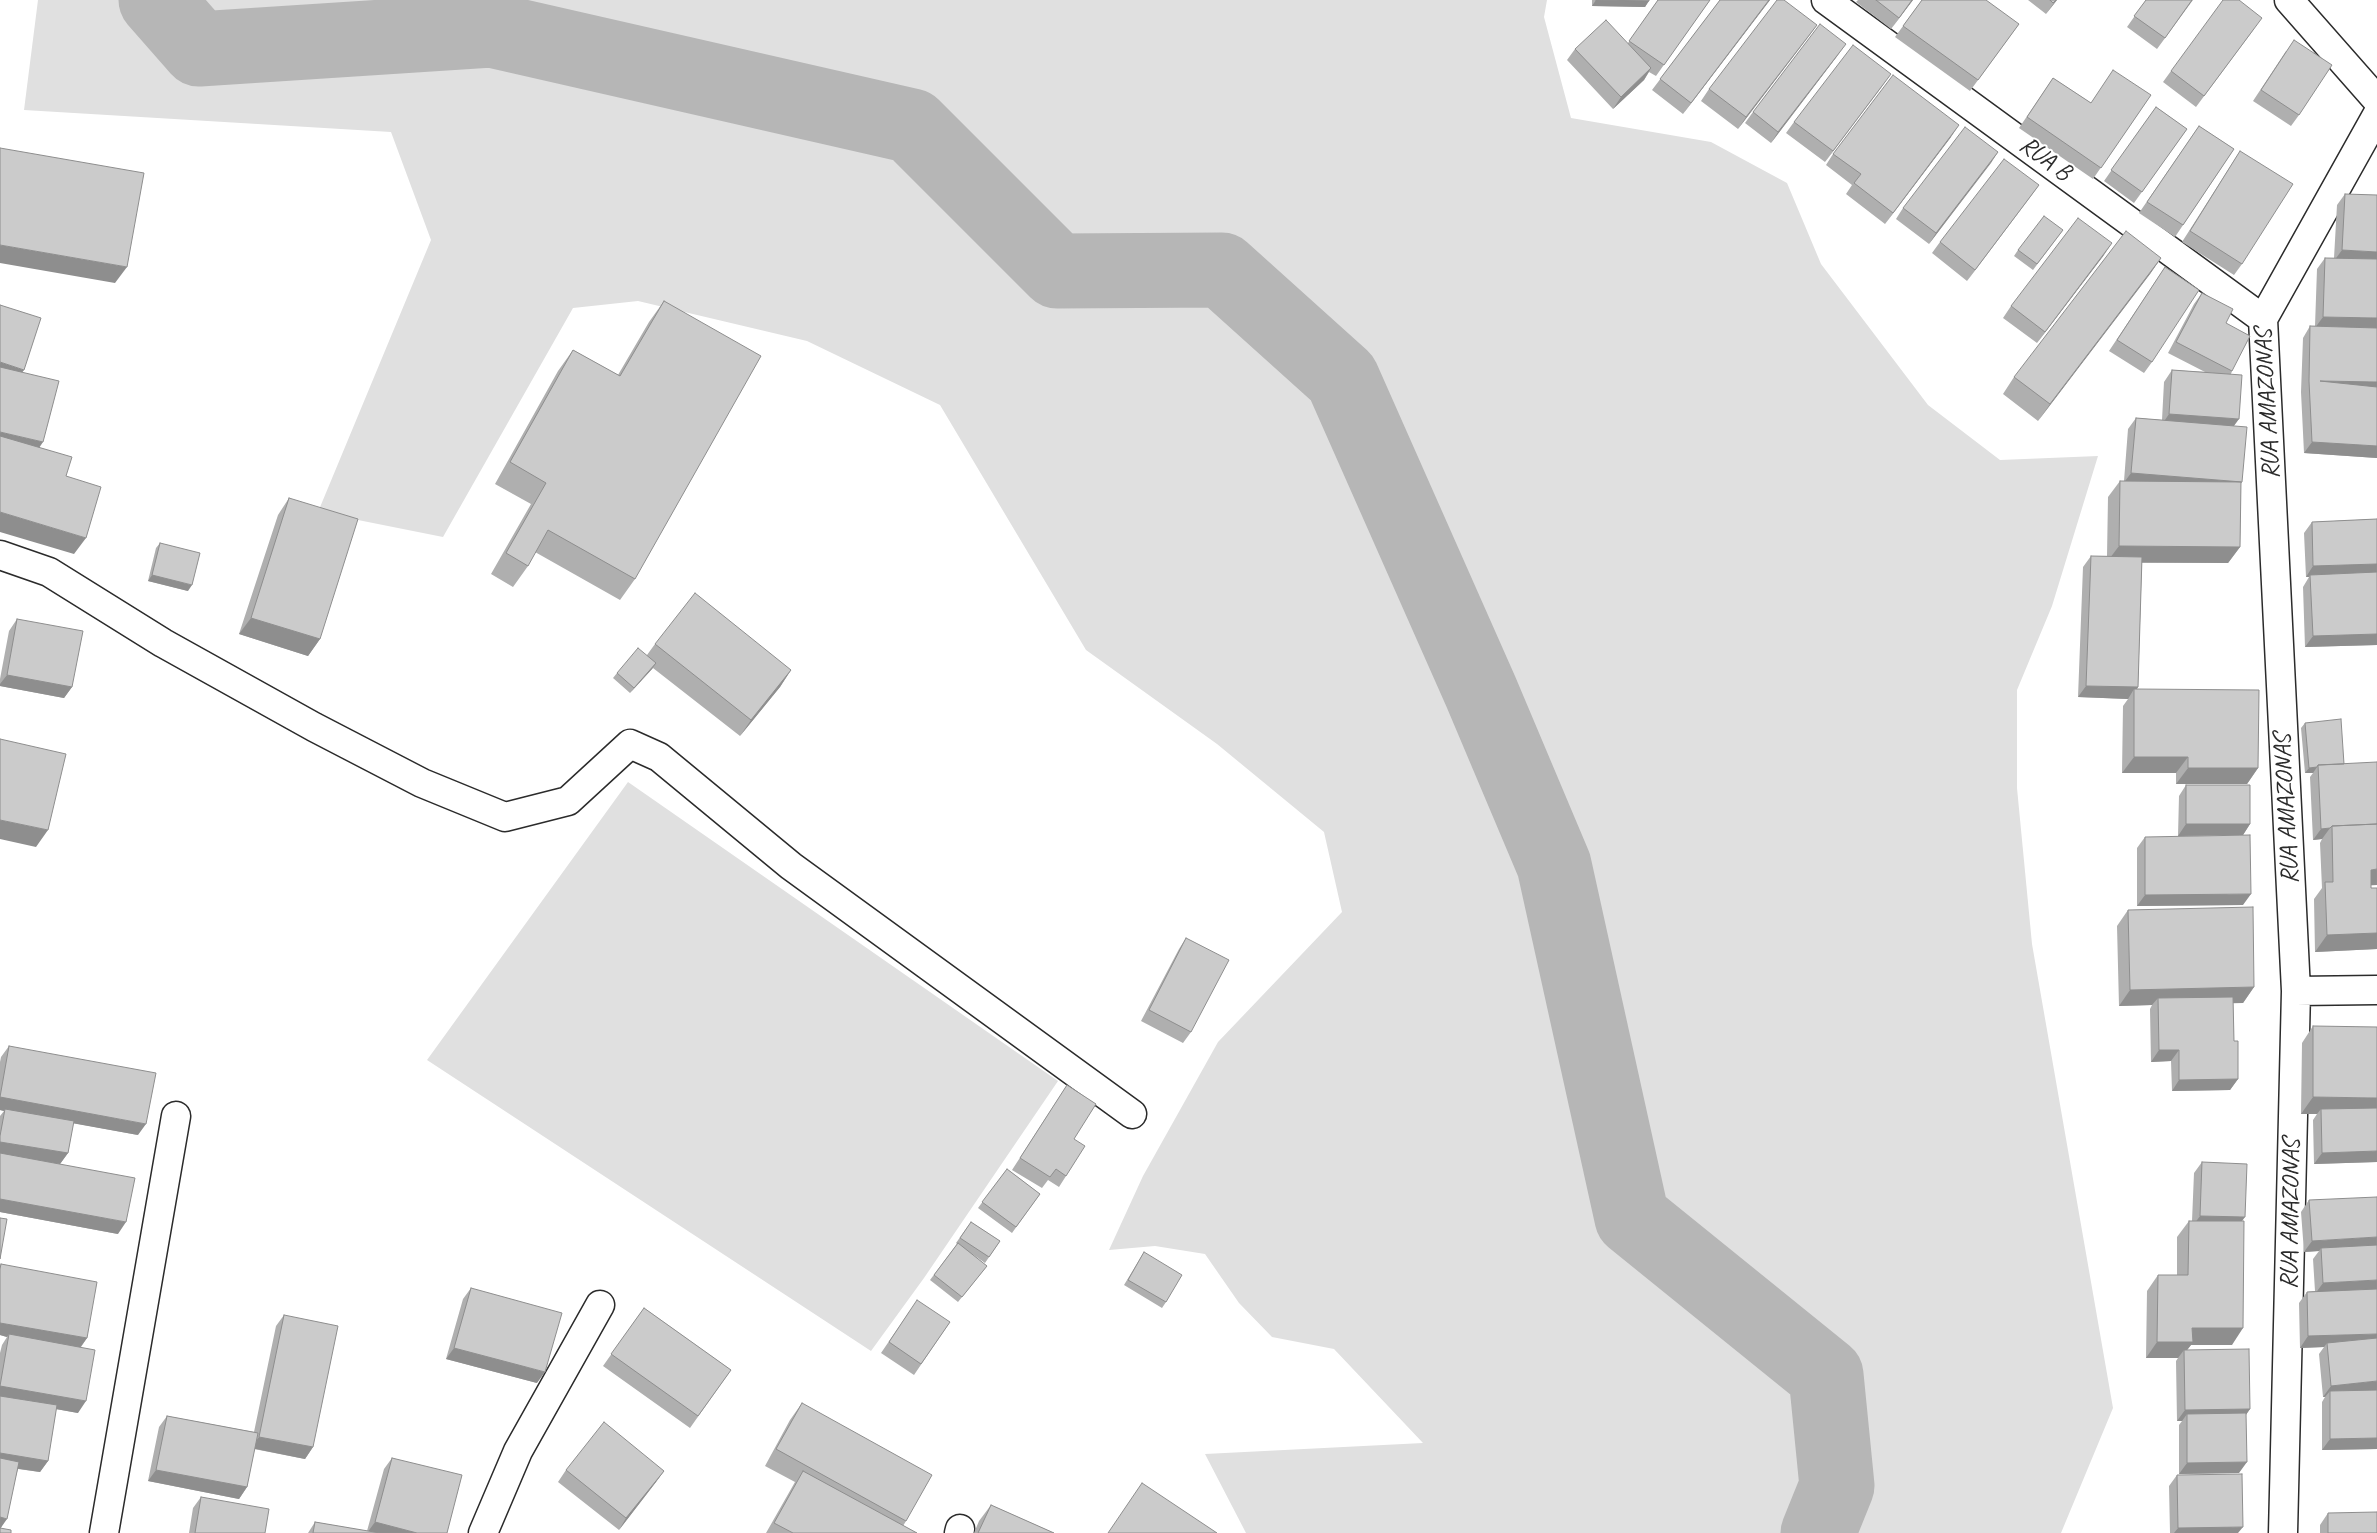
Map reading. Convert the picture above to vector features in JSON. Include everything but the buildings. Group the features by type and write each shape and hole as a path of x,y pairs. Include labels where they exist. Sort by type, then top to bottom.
{"street":[{"name":"RUA B","path":"1826,0 2263,319"},
{"path":"2289,0 2377,100"},
{"name":"RUA AMAZONAS","path":"2283,1533 2296,991 2263,319 2377,115"},
{"path":"0,555 49,572 163,643 405,775 504,817 568,802 630,744 659,757 791,866 1132,1114"},
{"path":"2296,991 2377,990"},
{"path":"104,1533 176,1116"},
{"path":"483,1533 518,1452 600,1305"}],"shaded area":[{"path":"38,0 1547,0 1544,17 1571,118 1711,142 1787,183 1821,264 1928,405 2000,460 2098,456 2052,606 2017,690 2017,788 2032,944 2113,1408 2061,1533 1246,1533 1205,1454 1423,1443 1334,1349 1272,1337 1239,1303 1205,1254 1155,1246 1109,1250 1143,1176 1218,1042 1342,912 1324,832 1217,744 1086,650 940,405 807,341 638,301 573,308 443,537 318,512 431,240 391,132 24,110"},
{"path":"628,782 1058,1081 924,1278 871,1351 427,1060"}],"waterway":[{"path":"156,0 199,49 491,30 912,126 1057,271 1222,270 1342,378 1481,692 1554,865 1632,1218 1826,1375 1837,1486 1818,1533"}]}
